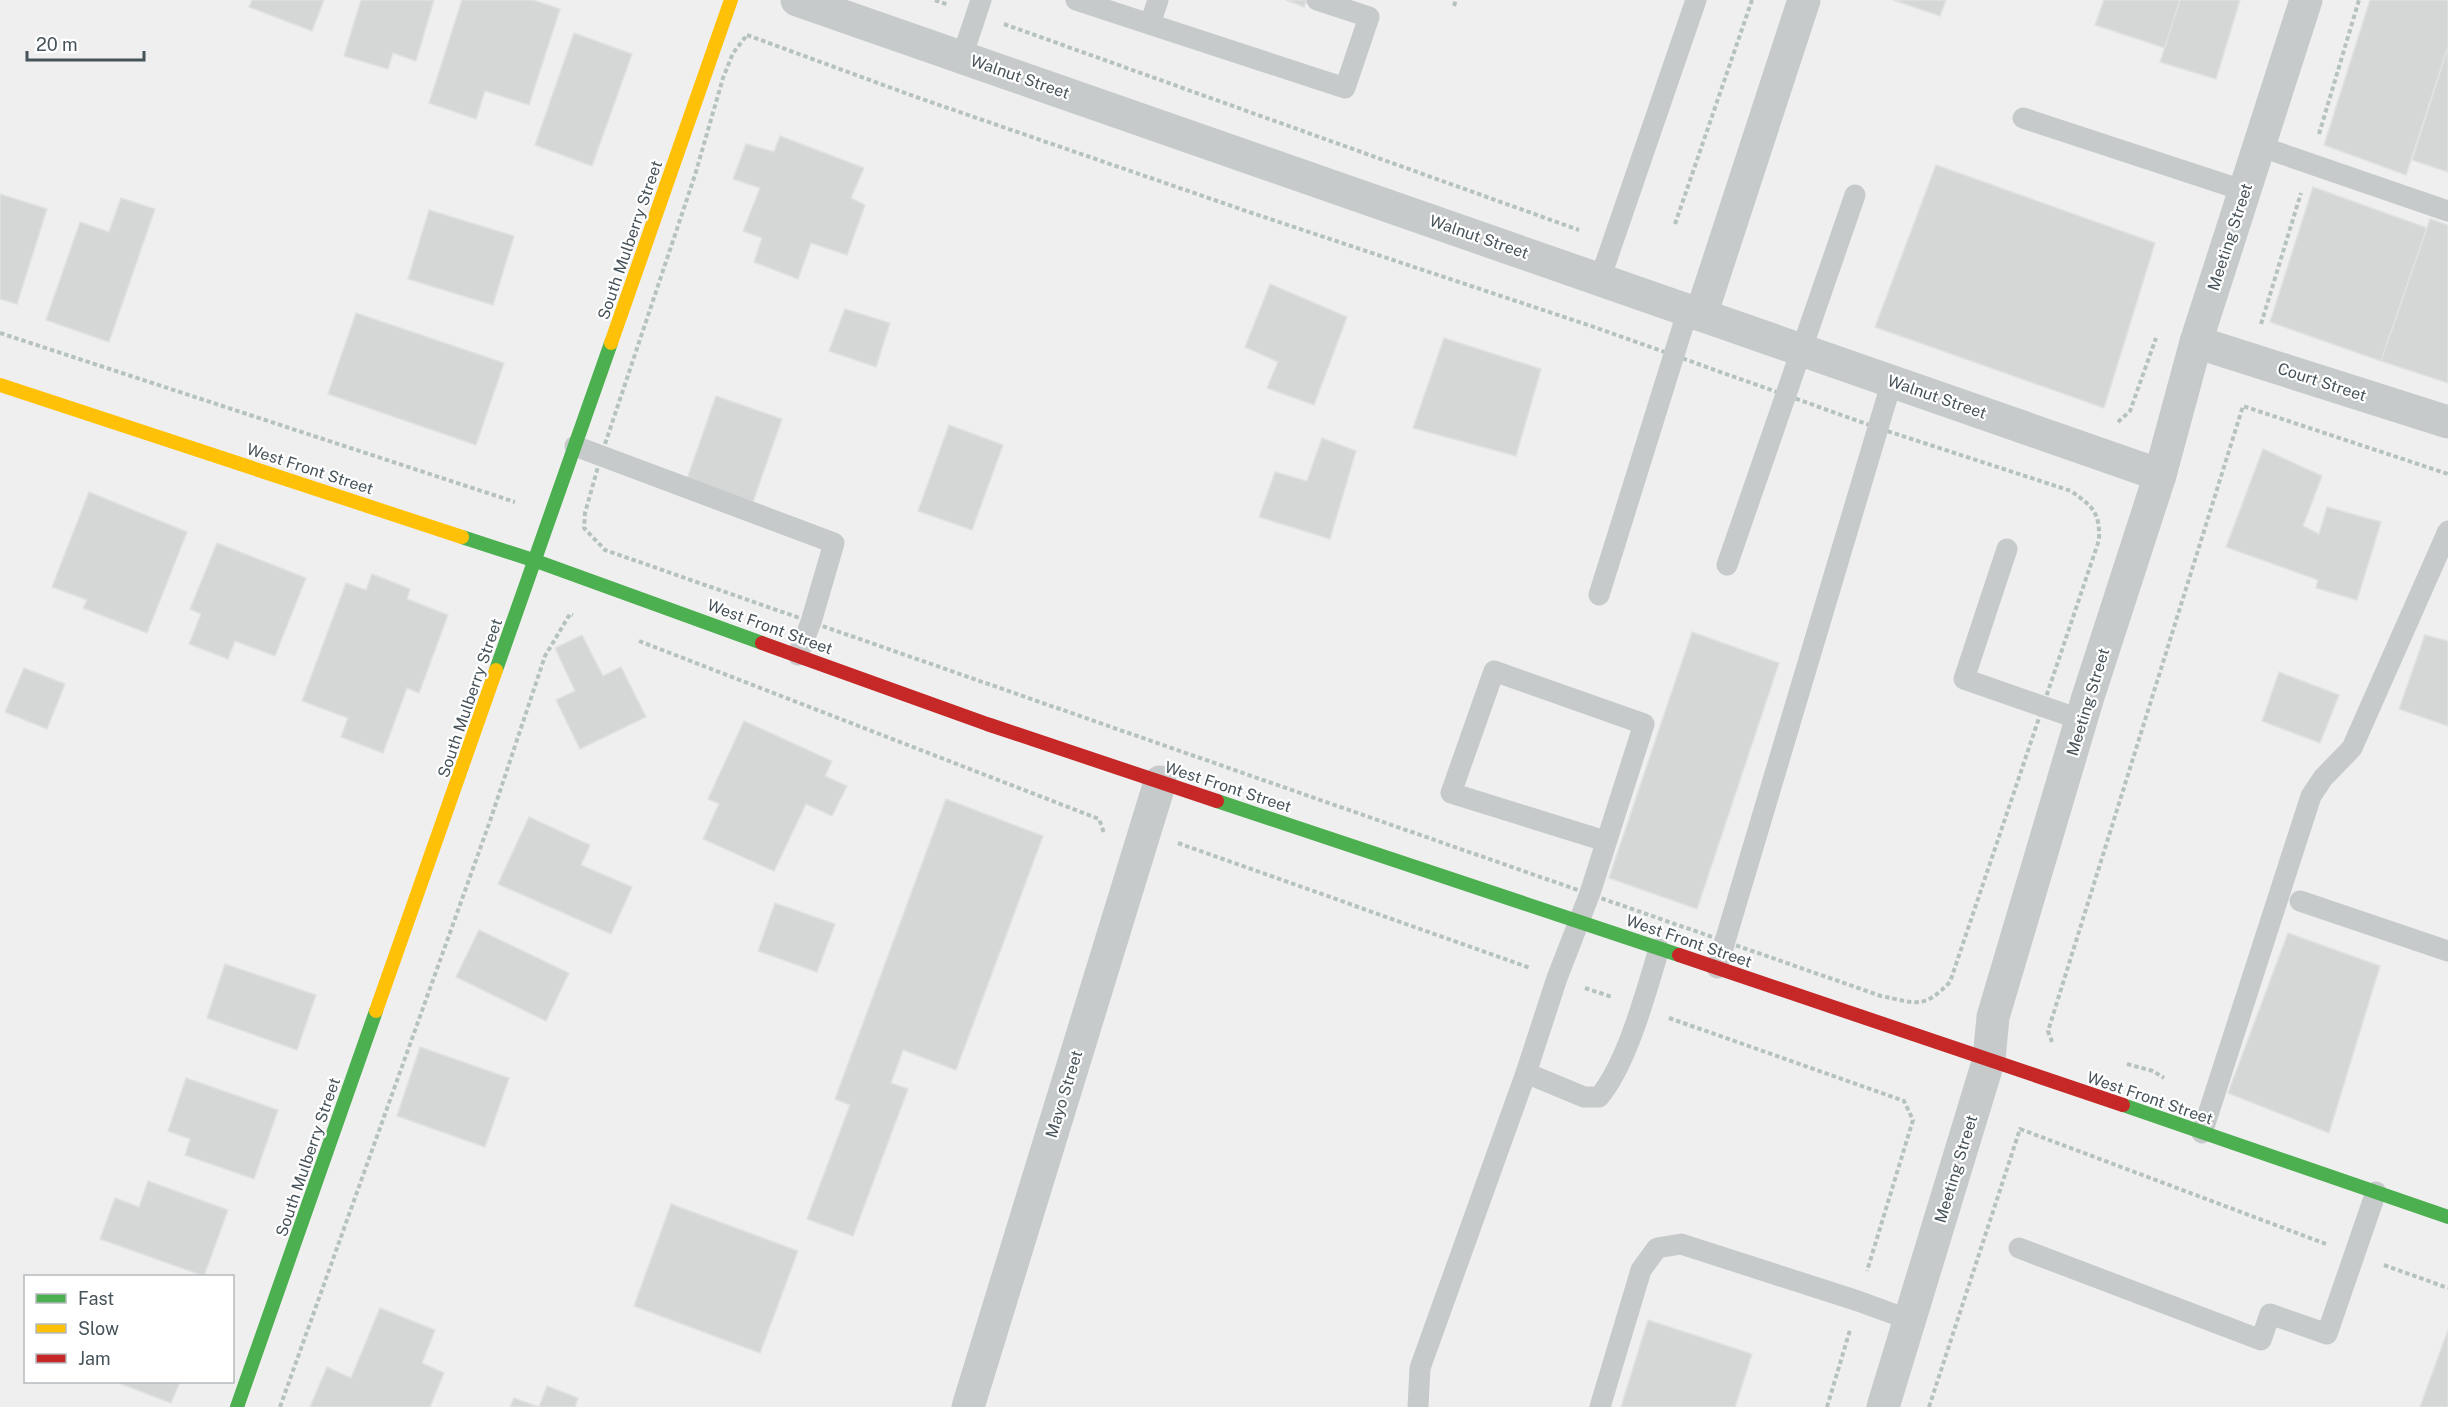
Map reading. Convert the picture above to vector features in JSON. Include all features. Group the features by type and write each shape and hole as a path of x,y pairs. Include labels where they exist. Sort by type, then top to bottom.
{"main road":[{"name":"South Mulberry Street","path":"237,1407 536,561 731,0"},
{"name":"West Front Street","path":"0,385 536,561 987,724 1989,1059 2448,1216"}],"street":[{"name":"Walnut Street","path":"797,0 2160,475"},
{"path":"1695,313 1804,0"},
{"name":"Meeting Street","path":"1883,1407 1989,1059 1993,1017 2082,720 2160,475 2196,342 2306,0"},
{"name":"Court Street","path":"2196,342 2448,422"},
{"name":"Mayo Street","path":"968,1407 1160,782"}],"lane":[{"path":"962,57 981,0"},
{"path":"1076,0 1346,88 1369,17 1317,0"},
{"path":"1150,24 1158,0"},
{"path":"1600,279 1696,0"},
{"path":"2023,118 2245,191"},
{"path":"2259,146 2448,211"},
{"path":"1727,565 1855,195"},
{"path":"1599,595 1674,357 1695,313"},
{"path":"1717,968 1892,381"},
{"path":"575,446 834,543 811,621 798,655"},
{"path":"2202,1133 2311,796 2323,778 2352,748 2448,531"},
{"path":"2007,549 1964,679 2082,720"},
{"path":"1418,1407 1420,1368 1526,1073 1557,978 1590,893 1644,724 1494,671 1450,793 1605,841"},
{"path":"2300,901 2448,951"},
{"path":"1526,1073 1584,1097 1599,1098 1611,1083 1641,1008 1659,949"},
{"path":"2019,1248 2261,1340 2270,1314 2327,1334 2376,1192"},
{"path":"1600,1407 1641,1270 1657,1248 1681,1244 1858,1300 1910,1320"}],"path":[{"path":"1454,6 1456,0"},
{"path":"1675,224 1752,0"},
{"path":"747,35 916,97 1674,357 1878,428 2071,491 2088,504 2100,521 2098,540 1950,982 1937,995 1919,1003 1881,996 605,550 584,528 585,513 602,456 695,175 723,78 733,53 747,35"},
{"path":"0,333 523,505"},
{"path":"2053,1045 2048,1031 2243,406 2448,474"},
{"path":"280,1407 490,820 545,656 570,614 581,618"},
{"path":"637,640 1100,819 1105,835"},
{"path":"1170,840 1904,1101 1913,1120 1827,1407"},
{"path":"2120,1063 2153,1071 2211,1105"},
{"path":"1929,1407 2020,1128 2354,1255 2448,1288"}],"building":[{"path":"252,0 324,0 312,31 249,7"},
{"path":"361,0 434,0 416,61 393,53 388,69 344,56"},
{"path":"462,0 533,0 560,9 529,105 485,91 476,119 429,103"},
{"path":"1286,0 1307,0 1304,7"},
{"path":"1893,0 1946,0 1940,16"},
{"path":"2104,0 2180,0 2165,48 2095,25"},
{"path":"2180,0 2240,0 2216,79 2160,62"},
{"path":"2370,0 2448,0 2448,47 2406,175 2324,145"},
{"path":"574,33 632,54 592,166 535,145"},
{"path":"2448,47 2448,172 2412,160"},
{"path":"780,136 864,168 851,198 865,205 847,255 811,243 798,279 754,262 762,238 743,231 760,188 733,179 746,144 774,152"},
{"path":"1936,165 2155,243 2104,408 1875,327"},
{"path":"2313,187 2427,228 2381,361 2270,322"},
{"path":"0,194 47,209 17,304 0,299"},
{"path":"121,198 155,209 109,342 46,320 80,222 109,232"},
{"path":"429,210 514,236 493,305 408,279"},
{"path":"2430,219 2448,225 2448,383 2381,361"},
{"path":"1270,284 1347,317 1314,405 1267,388 1278,362 1245,347"},
{"path":"845,309 890,323 876,367 829,351"},
{"path":"356,313 504,363 476,445 328,394"},
{"path":"1444,338 1541,369 1516,456 1413,428"},
{"path":"716,396 782,419 753,502 687,479"},
{"path":"949,425 1003,445 972,530 918,511"},
{"path":"1322,438 1356,451 1330,539 1259,517 1275,472 1307,481"},
{"path":"2263,449 2322,476 2303,526 2319,534 2327,507 2381,522 2357,600 2316,588 2318,580 2226,547"},
{"path":"89,492 187,532 147,633 83,608 87,600 52,587"},
{"path":"217,543 306,578 275,656 235,641 228,659 189,644 201,614 190,609"},
{"path":"372,574 410,589 407,599 448,615 419,693 407,688 383,753 341,737 348,718 302,701 346,583 366,590"},
{"path":"1692,632 1779,663 1697,909 1609,878"},
{"path":"582,635 603,676 621,667 646,717 580,749 556,700 575,691 555,648"},
{"path":"2425,635 2448,641 2448,726 2399,709"},
{"path":"24,668 65,684 47,729 5,712"},
{"path":"2279,672 2339,695 2320,743 2262,721"},
{"path":"744,721 832,761 825,776 847,786 832,816 806,804 774,871 703,839 719,804 708,799"},
{"path":"946,799 1043,836 956,1070 903,1050 891,1083 908,1089 853,1236 807,1219 850,1105 835,1099"},
{"path":"529,817 590,845 581,865 632,887 611,934 498,884"},
{"path":"775,903 835,924 817,972 758,951"},
{"path":"479,930 569,973 546,1021 456,977"},
{"path":"2288,933 2380,966 2329,1133 2228,1093"},
{"path":"225,964 316,995 297,1050 207,1018"},
{"path":"420,1047 509,1078 485,1147 397,1116"},
{"path":"186,1078 278,1110 254,1179 185,1155 190,1139 168,1131"},
{"path":"148,1181 228,1210 204,1275 100,1239 115,1198 139,1207"},
{"path":"671,1204 798,1251 760,1353 634,1306"},
{"path":"380,1308 435,1330 422,1363 444,1373 430,1407 310,1407 327,1367 351,1378"},
{"path":"1648,1320 1752,1354 1735,1407 1621,1407"},
{"path":"2448,1330 2448,1407 2420,1407"},
{"path":"119,1383 180,1383 171,1403"},
{"path":"547,1386 578,1398 575,1407 539,1407"},
{"path":"514,1398 539,1407 510,1407"}],"traffic: fast":[{"path":"496,670 611,343"},
{"path":"462,537 536,561 762,643"},
{"path":"1217,801 1679,955"},
{"path":"237,1407 376,1011"},
{"path":"2123,1105 2448,1217"}],"traffic: slow":[{"path":"611,343 731,0"},
{"path":"0,385 462,537"},
{"path":"376,1011 496,670"}],"traffic: jam":[{"path":"762,643 987,724 1217,801"},
{"path":"1679,955 2123,1105"}]}
